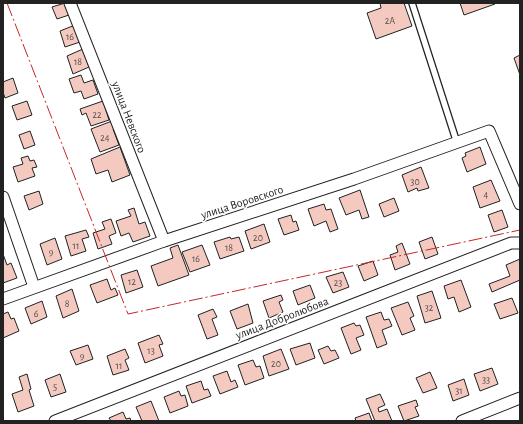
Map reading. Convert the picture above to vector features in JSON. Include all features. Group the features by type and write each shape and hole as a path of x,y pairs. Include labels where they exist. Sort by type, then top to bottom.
{"street":[{"name":"улица Невского","path":"70,3 164,241"},
{"name":"улица Воровского","path":"3,299 164,241 354,179 489,132 520,204"},
{"path":"3,197 34,287"},
{"name":"улица Добролюбова","path":"55,421 511,243 520,243"},
{"path":"462,421 520,398"}],"lane":[{"path":"412,3 457,143"}],"building":[{"path":"65,3 69,15 57,19 52,7"},
{"path":"380,3 404,3 412,26 376,39 367,13 381,8"},
{"path":"460,3 495,3 495,4 464,15"},
{"path":"75,25 80,42 65,47 60,31"},
{"path":"83,49 89,67 73,74 67,56"},
{"path":"520,55 520,75 514,58"},
{"path":"81,75 84,83 93,80 98,94 84,99 81,91 74,93 69,79"},
{"path":"13,78 18,93 5,98 3,92 3,82"},
{"path":"27,101 32,115 17,120 12,106"},
{"path":"103,101 109,120 91,126 86,113 82,115 80,109"},
{"path":"112,121 115,128 113,129 119,145 100,152 91,129"},
{"path":"30,131 35,145 24,149 19,135"},
{"path":"120,147 130,175 112,182 108,170 96,174 91,159"},
{"path":"480,147 486,164 467,172 462,158 466,156 465,153"},
{"path":"28,156 30,161 34,160 37,167 32,168 35,176 18,182 13,167 23,164 21,158"},
{"path":"421,167 429,188 418,191 417,188 408,192 402,175"},
{"path":"491,180 500,201 480,208 473,187"},
{"path":"360,190 369,217 362,219 359,210 346,215 339,198"},
{"path":"39,191 43,204 29,210 24,196"},
{"path":"394,198 399,211 384,217 379,204"},
{"path":"324,204 326,210 331,209 338,229 330,232 326,221 314,226 308,209"},
{"path":"134,208 139,224 145,222 150,236 133,242 129,233 121,236 116,221 131,216 128,210"},
{"path":"502,210 508,227 494,232 488,215"},
{"path":"291,215 293,222 296,221 299,230 284,235 278,219"},
{"path":"111,219 116,233 109,236 112,244 98,249 93,233 105,229 102,222"},
{"path":"264,224 270,242 251,249 245,231"},
{"path":"86,230 89,237 82,239 86,251 71,256 65,236"},
{"path":"230,237 231,239 239,237 244,251 220,259 214,242"},
{"path":"432,237 438,254 425,259 419,242"},
{"path":"55,238 62,259 47,265 40,244"},
{"path":"402,243 410,264 395,270 390,255 398,252 396,246"},
{"path":"178,245 189,275 158,286 151,266 173,258 170,248"},
{"path":"202,245 210,265 190,272 182,252"},
{"path":"3,254 7,265 11,263 17,278 3,283"},
{"path":"520,259 520,280 492,292 489,284 510,276 506,265"},
{"path":"373,261 378,275 364,281 358,266"},
{"path":"137,270 143,287 126,293 121,275"},
{"path":"343,272 349,287 333,293 326,277"},
{"path":"107,279 111,290 115,288 118,295 97,303 90,285"},
{"path":"461,280 471,307 459,312 454,297 448,299 444,286"},
{"path":"310,285 315,298 298,305 293,291"},
{"path":"72,289 79,311 63,318 56,296"},
{"path":"432,291 441,318 425,323 417,296"},
{"path":"281,295 283,300 279,302 283,312 269,318 263,301"},
{"path":"512,298 518,313 500,319 494,304"},
{"path":"42,301 47,317 31,324 25,308"},
{"path":"408,302 414,316 410,318 415,330 402,335 391,308"},
{"path":"248,304 253,323 237,329 230,311"},
{"path":"213,309 217,317 212,319 218,335 207,339 198,315"},
{"path":"8,312 11,319 14,318 19,331 3,338 3,314"},
{"path":"381,312 384,320 389,319 392,326 382,330 387,344 377,348 366,317"},
{"path":"354,323 356,326 360,325 364,335 356,338 361,350 351,354 341,328"},
{"path":"159,335 163,344 159,345 163,356 145,363 138,343"},
{"path":"310,343 315,358 296,365 290,349"},
{"path":"88,345 93,359 76,365 70,351"},
{"path":"328,346 331,351 335,350 339,358 324,364 318,350"},
{"path":"125,349 129,358 125,360 129,370 113,375 107,356"},
{"path":"281,349 289,369 269,376 263,356"},
{"path":"253,360 256,367 260,366 264,378 245,385 238,365"},
{"path":"492,368 498,384 480,391 474,374"},
{"path":"227,371 231,382 235,380 238,387 220,394 213,376"},
{"path":"430,372 437,388 423,393 416,378"},
{"path":"27,374 31,389 29,390 34,406 18,412 12,394 23,390 19,377"},
{"path":"60,374 66,392 51,397 45,380"},
{"path":"464,379 469,395 453,401 448,385"},
{"path":"201,381 204,390 208,389 211,396 192,403 186,386"},
{"path":"179,391 181,396 185,395 188,406 170,413 164,397"},
{"path":"380,394 385,405 378,408 379,412 387,409 392,421 375,421 366,399"},
{"path":"416,400 418,406 415,407 419,416 404,421 398,406"},
{"path":"151,401 159,421 142,421 136,407"},
{"path":"123,412 126,419 130,418 131,421 111,421 109,418"},
{"path":"369,413 372,421 356,421 355,418"}],"power":[{"path":"7,3 128,314 520,230"}]}
